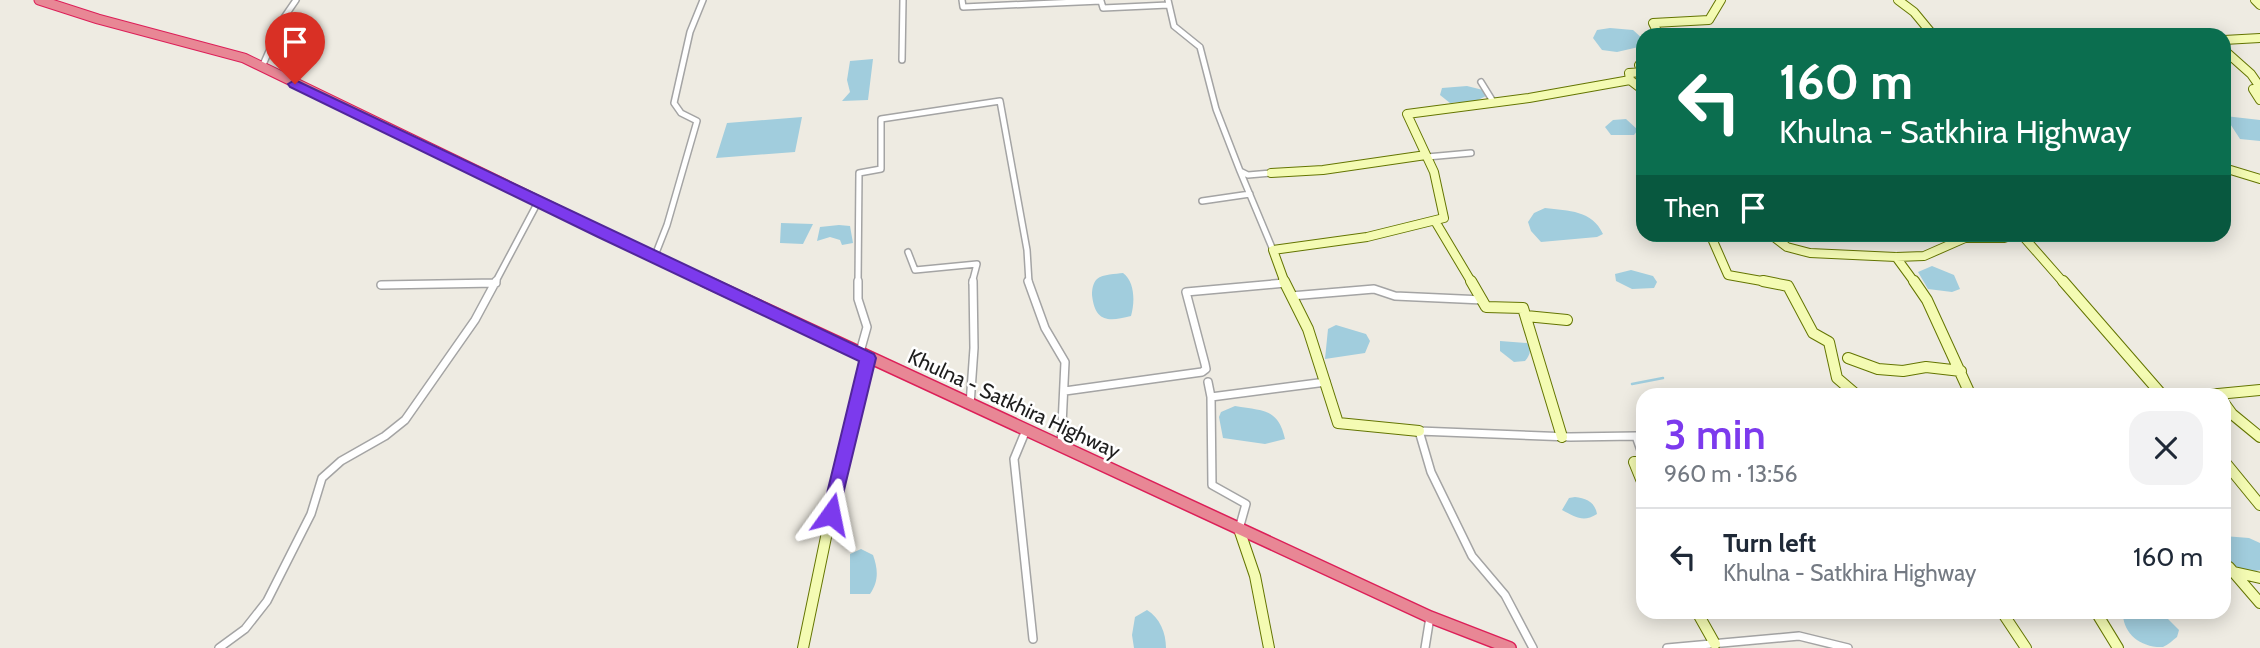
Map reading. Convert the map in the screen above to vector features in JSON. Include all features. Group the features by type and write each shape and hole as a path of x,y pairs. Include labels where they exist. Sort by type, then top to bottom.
{"highway":[{"name":"Khulna - Satkhira Highway","path":"39,0 98,19 244,58 654,258 864,356 1430,617 1510,648"}],"street":[{"path":"262,67 283,19 296,0"},
{"path":"654,258 667,225 697,121 681,113 674,103 690,32 703,0"},
{"path":"902,60 903,0"},
{"path":"962,0 963,7 1101,1 1103,8 1168,2 1174,26 1200,47 1216,109 1285,283 1308,329 1338,423 1419,431 1562,437 1636,436"},
{"path":"1656,28 1653,23 1709,20 1721,0"},
{"path":"1898,0 1914,12 1927,28"},
{"path":"2255,0 2260,5"},
{"path":"2231,40 2260,38"},
{"path":"2231,56 2250,74 2260,88 2253,89 2260,100"},
{"path":"1205,66 1215,65"},
{"path":"1636,73 1629,73 1630,80 1636,85"},
{"path":"1273,250 1367,237 1444,218 1434,172 1407,114 1494,103 1630,80"},
{"path":"1481,82 1494,103"},
{"path":"803,648 864,356 867,327 858,299 859,173 881,169 881,119 1000,101 1027,250 1027,278 1045,328 1065,362 1061,446"},
{"path":"1240,171 1248,175 1323,170 1426,155 1471,153"},
{"path":"2231,170 2260,179"},
{"path":"1202,201 1250,194"},
{"path":"219,648 245,632 269,601 286,560 309,517 321,479 362,447 392,434 405,420 475,320 538,202"},
{"path":"1435,221 1486,307 1523,308 1562,437"},
{"path":"1713,242 1728,275 1788,286 1813,332 1829,342 1837,378 1849,388"},
{"path":"1780,242 1787,247 1810,253 1896,257 1924,256 1956,242"},
{"path":"2026,242 2156,388"},
{"path":"908,252 915,270 977,264 972,284 974,348 970,405"},
{"path":"1896,257 1927,300 1968,388"},
{"path":"1908,257 1917,268"},
{"path":"381,285 496,282"},
{"path":"1065,391 1202,372 1205,364 1186,292 1285,283"},
{"path":"1292,296 1374,289 1395,296 1483,300"},
{"path":"1525,316 1567,320"},
{"path":"1848,358 1878,369 1903,371 1926,367 1961,371"},
{"path":"1208,382 1211,397 1213,485 1217,491 1246,504 1239,528 1255,576 1269,648"},
{"path":"1211,397 1326,382"},
{"path":"2231,393 2260,390"},
{"path":"2231,413 2260,437"},
{"path":"1026,430 1014,459 1032,639"},
{"path":"1419,431 1431,472 1472,556 1505,595 1525,638 1533,648"},
{"path":"2231,470 2260,505"},
{"path":"2260,578 2231,570 2260,603"},
{"path":"1425,648 1430,617"},
{"path":"1701,619 1715,644"},
{"path":"2007,619 2026,648"},
{"path":"2100,619 2118,648"},
{"path":"1667,648 1799,636 1848,648"}],"water":[{"path":"1597,30 1633,30 1636,33 1636,48 1617,52 1602,50 1593,38"},
{"path":"873,59 868,100 842,101 850,92 847,80 850,61"},
{"path":"1467,86 1483,90 1486,96 1476,101 1450,103 1440,95 1442,88"},
{"path":"802,117 795,152 716,158 727,123"},
{"path":"2231,117 2260,120 2260,141 2240,139 2231,125"},
{"path":"1626,119 1636,128 1636,132 1634,135 1611,135 1605,127 1613,120"},
{"path":"1545,208 1586,216 1593,220 1603,234 1597,237 1541,242 1531,231 1528,222 1534,213"},
{"path":"781,223 813,224 803,244 780,243"},
{"path":"850,226 853,243 842,245 840,240 830,237 817,241 820,227"},
{"path":"1932,266 1954,275 1960,289 1952,292 1928,289 1918,272"},
{"path":"1631,270 1653,276 1657,282 1654,288 1632,289 1616,281 1615,274"},
{"path":"1123,273 1130,282 1133,293 1131,316 1104,318 1096,311 1092,295 1094,284 1103,276"},
{"path":"1336,325 1366,334 1370,341 1365,353 1325,359 1328,329"},
{"path":"1500,341 1527,343 1530,350 1528,357 1525,361 1514,362 1500,351"},
{"path":"1235,406 1261,410 1273,416 1278,421 1285,439 1265,444 1223,438 1219,417 1221,412"},
{"path":"1569,498 1589,501 1597,514 1583,519 1562,510"},
{"path":"2231,537 2249,538 2260,543 2260,570 2250,572 2231,566"},
{"path":"861,549 873,555 877,570 876,580 870,594 850,594 850,554"},
{"path":"1147,610 1161,626 1166,648 1134,648 1132,635 1135,617"},
{"path":"2124,619 2168,619 2179,630 2177,637 2169,644 2155,647 2130,634"}],"waterway":[{"path":"1632,384 1663,378"}],"route":[{"path":"295,84 603,234 868,358 852,414 831,514"}]}
